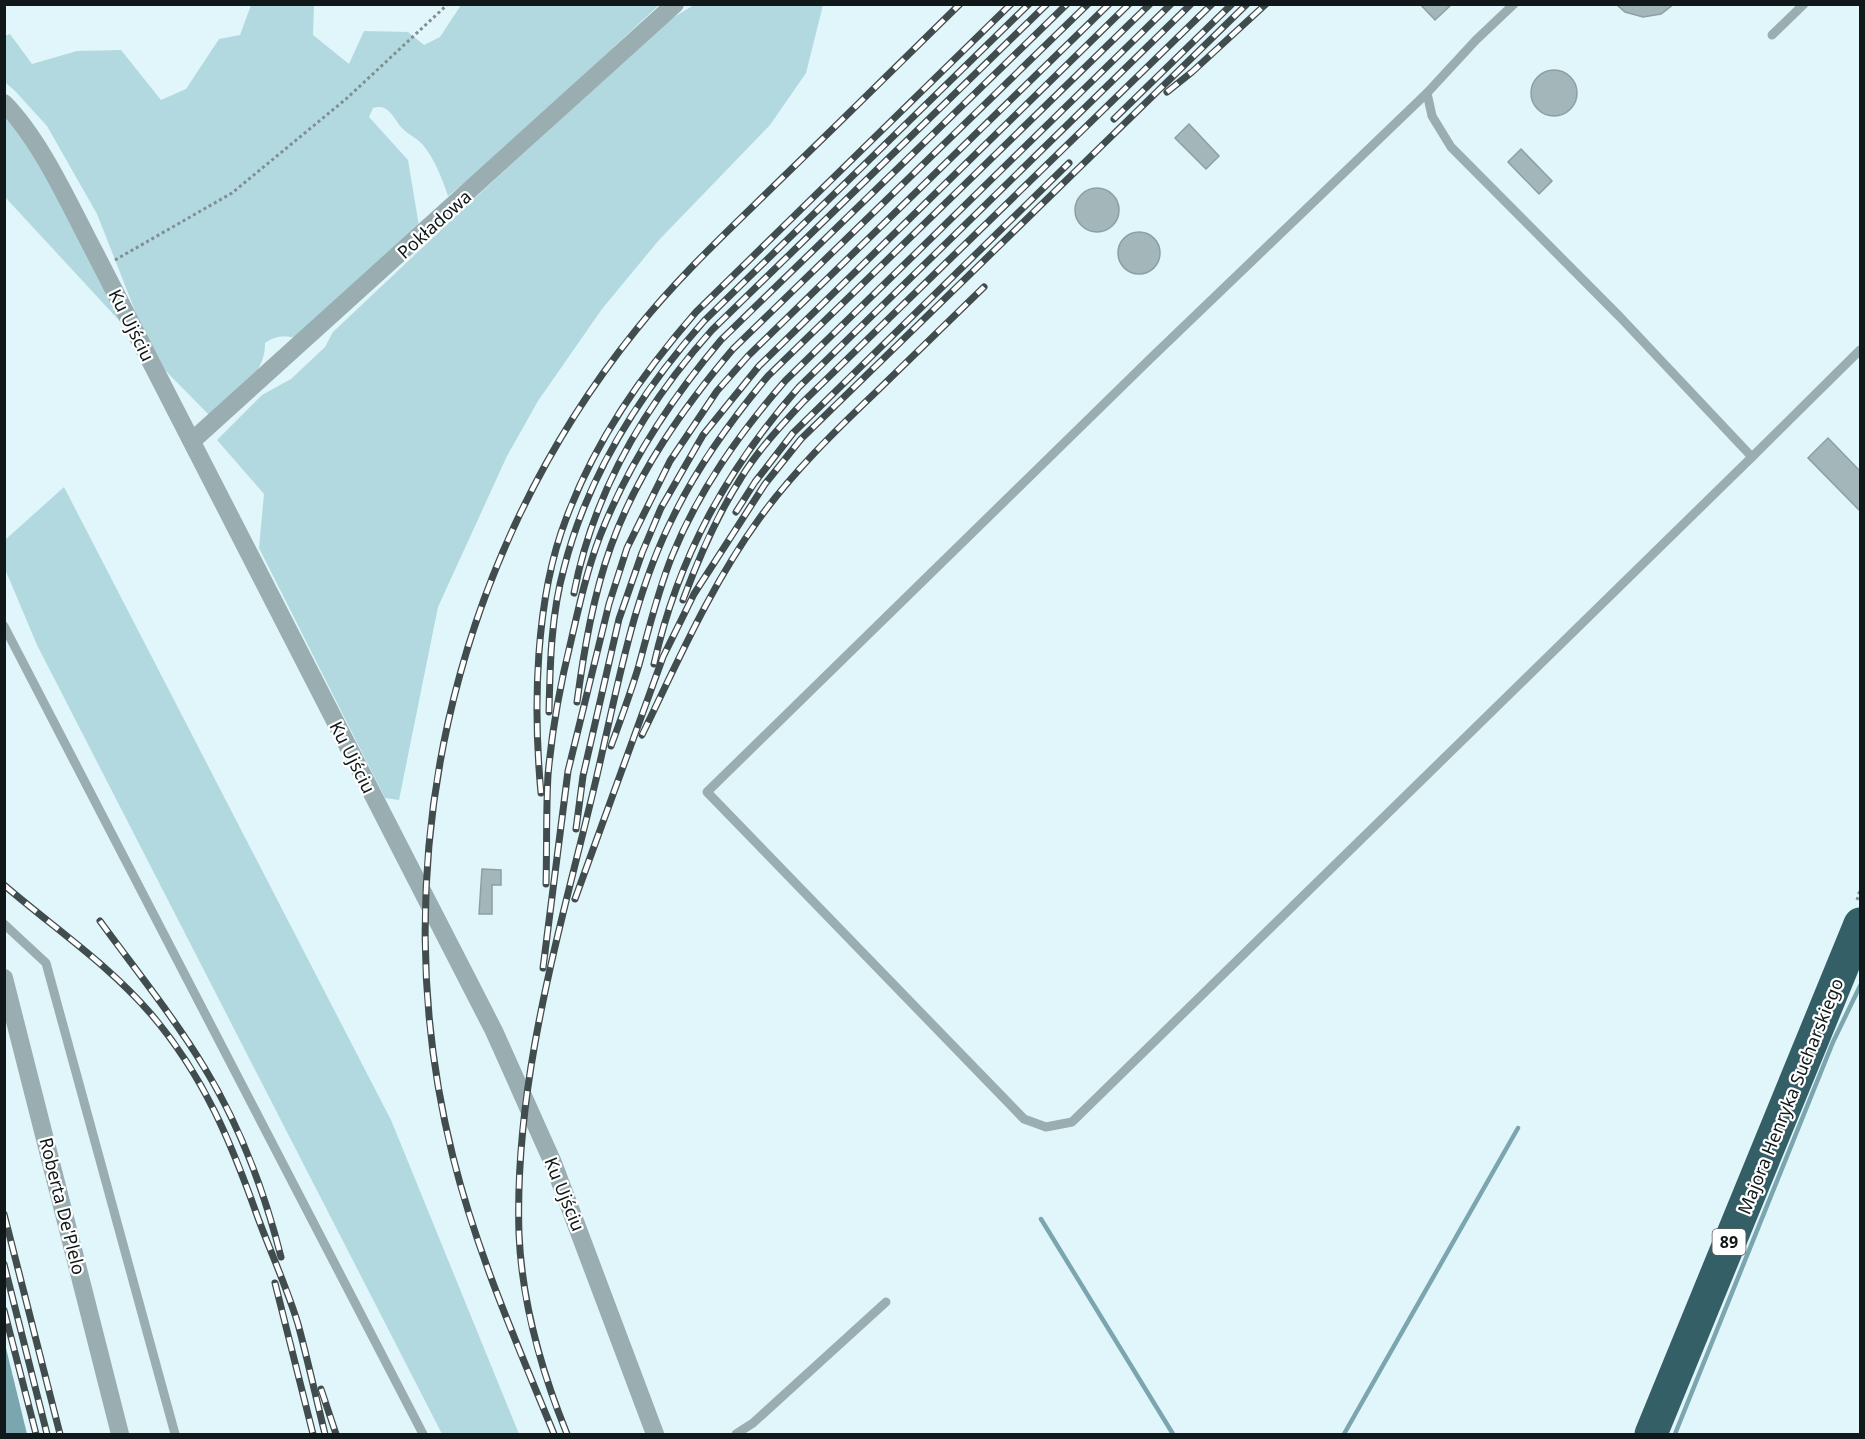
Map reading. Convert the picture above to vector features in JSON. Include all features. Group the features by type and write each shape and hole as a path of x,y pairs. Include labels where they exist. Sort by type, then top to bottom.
{"highway":[{"name":"Majora Henryka Sucharskiego","path":"1651,1434 1860,924"}],"street":[{"name":"Pokładowa","path":"192,441 675,4"},
{"name":"Ku Ujściu","path":"4,103 40,151 102,267 454,951 522,1090 587,1248 655,1434"},
{"name":"Roberta De'Plelo","path":"4,978 120,1434"}],"lane":[{"path":"1514,4 1476,40 1427,93 1151,358 707,792 1024,1119 1046,1127 1072,1122 1860,350"},
{"path":"1772,35 1804,4"},
{"path":"1427,93 1432,116 1451,147 1620,317 1752,457"},
{"path":"4,626 423,1434"},
{"path":"4,924 46,963 175,1434"},
{"path":"736,1434 753,1423 886,1302"}],"path":[{"path":"102,267 232,193 346,99 448,4"}],"shaded area":[{"path":"251,5 314,5 313,35 349,64 364,31 408,32 424,45 440,37 461,5 659,5 490,162 448,196 438,169 423,145 403,129 386,109 373,108 369,117 408,160 419,226 298,338 281,337 265,343 264,355 254,375 238,394 211,417 154,359 97,214 47,126 5,82 4,36 10,34 32,64 77,51 121,50 161,100 186,89 219,39 240,35"},
{"path":"694,5 823,5 806,73 770,125 659,240 602,309 538,401 507,456 438,607 399,800 385,798 259,548 264,494 217,440 262,395 291,379 325,347 333,332 669,20"},
{"path":"4,115 32,149 127,329 5,197"},
{"path":"64,487 391,1120 519,1434 442,1434 37,645 5,569 5,540"},
{"path":"5,1344 27,1434 5,1434"}],"building":[{"path":"1420,4 1452,4 1435,20"},
{"path":"1616,4 1674,4 1661,14 1643,17 1625,12"},
{"path":"1554,70 1570,77 1577,93 1570,109 1554,116 1538,109 1531,93 1538,77"},
{"path":"1189,124 1219,156 1206,169 1175,138"},
{"path":"1521,149 1552,181 1539,194 1508,162"},
{"path":"1097,188 1112,195 1119,210 1112,225 1097,232 1082,225 1075,210 1082,195"},
{"path":"1139,232 1147,233 1154,238 1159,245 1159,261 1154,268 1147,273 1139,274 1131,273 1124,268 1119,261 1118,253 1119,245 1124,238 1131,233"},
{"path":"1828,438 1860,471 1860,511 1808,458"},
{"path":"482,869 501,870 501,885 492,885 492,914 479,914"}],"waterway":[{"path":"1675,1434 1833,1042 1860,986"},
{"path":"1344,1434 1518,1128"},
{"path":"1041,1219 1173,1434"}],"railway":[{"path":"554,1434 499,1298 474,1228 453,1157 433,1049 425,939 430,830 448,722 478,617 519,516 572,420 636,330 705,254 960,4"},
{"path":"541,793 537,690 542,618 548,584 566,519 591,462 606,436 639,384 696,312 1011,4"},
{"path":"549,712 554,622 564,568 574,533 602,468 638,406 658,377 704,321 1029,4"},
{"path":"574,593 594,520 608,486 644,420 688,359 712,330 1047,4"},
{"path":"546,884 548,775 563,674 595,549 611,509 637,458 685,385 721,340 1067,4"},
{"path":"577,702 590,623 611,546 648,467 696,394 733,349 1088,4"},
{"path":"543,968 568,771 609,604 627,548 670,461 717,391 748,356 1109,4"},
{"path":"576,829 583,776 619,619 642,553 661,508 703,435 759,366 1129,4"},
{"path":"567,1434 541,1361 524,1286 519,1234 519,1177 524,1121 531,1065 554,953 626,649 646,580 659,547 705,460 729,425 768,376 1150,4"},
{"path":"611,746 636,675 658,596 672,556 707,486 736,442 785,381 1171,4"},
{"path":"654,664 664,625 691,551 728,482 773,418 799,387 1191,4"},
{"path":"683,600 724,507 748,468 778,429 1212,4"},
{"path":"1114,119 1232,4"},
{"path":"575,899 663,657 694,594 765,484 801,439 1247,4"},
{"path":"1167,92 1266,4"},
{"path":"736,512 755,482 793,433 1069,163"},
{"path":"642,735 710,597 759,519 829,437 984,287"},
{"path":"4,885 99,963 134,996 170,1037 201,1086 226,1136 289,1297 302,1338 325,1434"},
{"path":"100,921 180,1029 217,1089 250,1159 281,1257"},
{"path":"4,1214 60,1434"},
{"path":"4,1264 47,1434"},
{"path":"275,1283 313,1434"},
{"path":"4,1310 36,1434"},
{"path":"321,1389 336,1434"}]}
